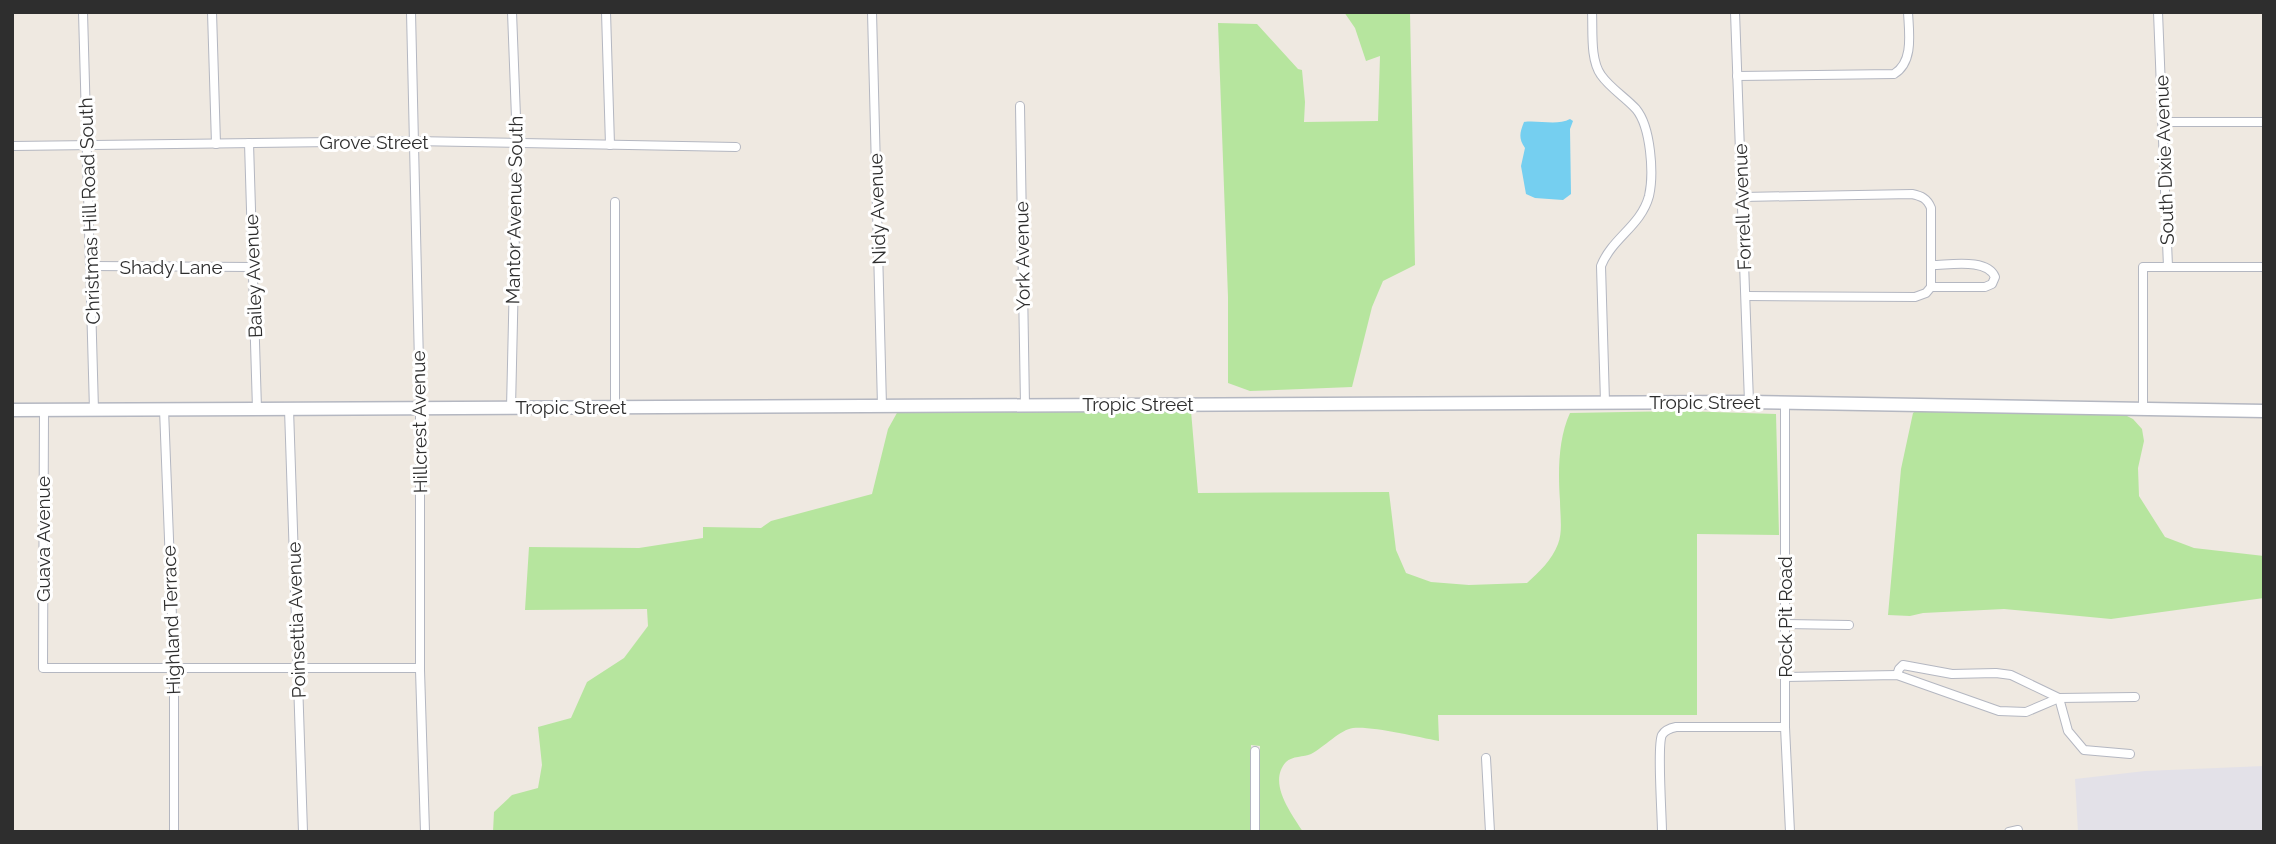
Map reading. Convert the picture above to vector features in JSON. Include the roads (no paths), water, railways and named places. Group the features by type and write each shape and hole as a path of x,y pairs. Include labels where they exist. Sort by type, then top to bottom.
{"street":[{"name":"Christmas Hill Road South","path":"83,12 94,410"},
{"path":"212,12 216,144"},
{"name":"Hillcrest Avenue","path":"411,12 420,408 420,668 425,832"},
{"name":"Mantor Avenue South","path":"511,408 517,144 512,12"},
{"path":"606,12 610,145"},
{"name":"Nidy Avenue","path":"872,12 883,406"},
{"path":"1592,12 1596,65 1601,76 1638,112 1647,134 1651,168 1650,193 1641,217 1610,250 1601,266 1605,402"},
{"name":"Forrell Avenue","path":"1735,12 1749,402"},
{"path":"1737,76 1894,74 1906,63 1909,12"},
{"name":"South Dixie Avenue","path":"2143,409 2143,267 2168,267 2158,12"},
{"name":"York Avenue","path":"1020,106 1025,405"},
{"path":"2162,122 2264,122"},
{"name":"Grove Street","path":"12,146 413,141 736,148"},
{"name":"Bailey Avenue","path":"249,143 257,409"},
{"path":"1742,197 1912,194 1927,200 1931,208 1931,287 1926,293 1914,297 1745,296"},
{"path":"615,202 615,407"},
{"path":"1931,287 1985,287 1992,284 1995,277 1992,270 1984,266 1932,265"},
{"name":"Shady Lane","path":"91,266 252,267"},
{"path":"2168,267 2264,267"},
{"name":"Tropic Street","path":"12,410 1785,402 2264,411"},
{"name":"Rock Pit Road","path":"1785,402 1785,727 1790,832"},
{"name":"Highland Terrace","path":"164,409 174,669 174,832"},
{"name":"Poinsettia Avenue","path":"289,409 303,832"},
{"name":"Guava Avenue","path":"44,410 43,668 174,669"},
{"path":"1785,624 1849,625"},
{"path":"1897,675 1903,665 1952,674 2011,675 2059,698 2068,731 2084,750 2130,754"},
{"path":"174,669 420,668"},
{"path":"1785,677 1897,675 1999,711 2026,712 2059,698 2135,697"},
{"path":"1662,832 1661,749 1662,735 1665,732 1676,727 1785,727"},
{"path":"1255,751 1255,832"},
{"path":"1486,758 1490,832"}],"water":[{"path":"1570,119 1573,121 1570,129 1571,194 1563,200 1535,198 1526,194 1521,166 1525,148 1520,135 1524,122 1559,122"}]}
